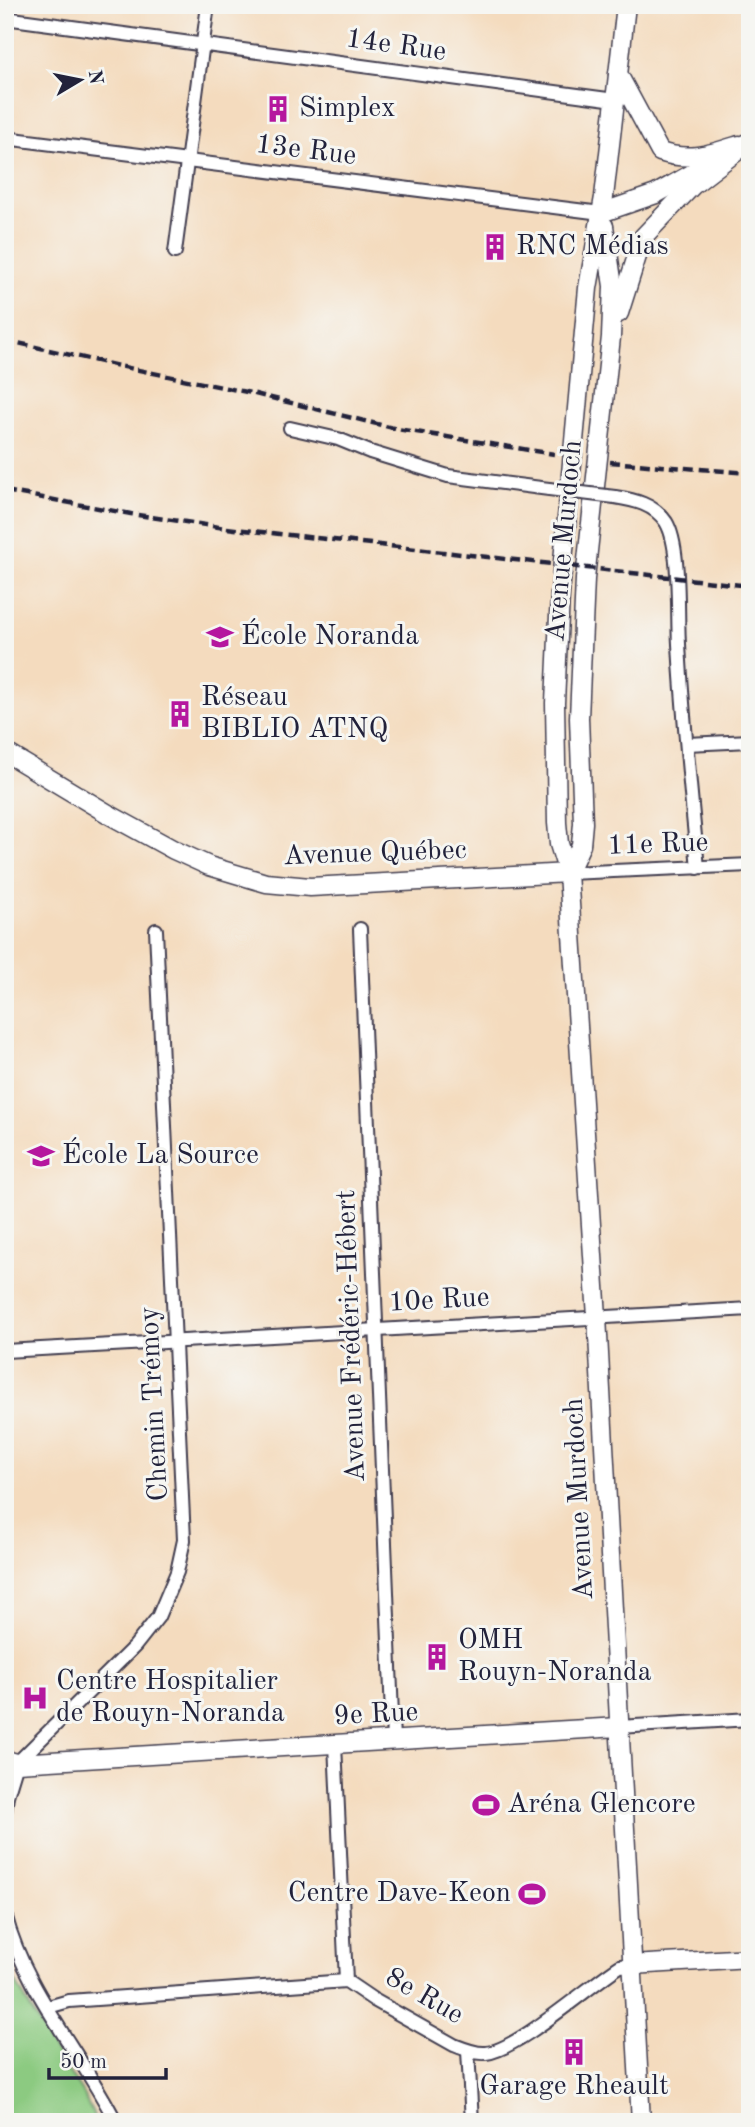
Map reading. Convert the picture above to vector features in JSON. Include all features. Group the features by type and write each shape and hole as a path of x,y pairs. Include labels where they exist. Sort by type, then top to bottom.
{"street":[{"path":"175,252 208,5"},
{"name":"Avenue Murdoch","path":"626,5 601,213 587,288 564,545 556,669 557,824 559,844 568,873 597,1317 641,2122"},
{"name":"14e Rue","path":"5,18 615,100"},
{"path":"618,74 660,152 677,158 696,156 750,142"},
{"name":"13e Rue","path":"5,138 601,213"},
{"path":"601,213 656,194 750,142"},
{"path":"609,358 624,294 643,237 693,186 750,142"},
{"name":"Avenue Murdoch","path":"568,873 581,845 583,823 579,718 585,592 609,358 613,286 601,213"},
{"path":"290,428 338,439 370,452 448,476 636,500 648,506 666,522 676,577 698,868"},
{"path":"687,744 750,741"},
{"name":"Avenue Québec","path":"5,752 174,850 209,866 266,883 310,887 568,873"},
{"name":"11e Rue","path":"568,873 750,865"},
{"name":"Avenue Frédéric-Hébert","path":"359,929 393,1740"},
{"name":"Chemin Trémoy","path":"5,1812 11,1761 135,1646 158,1617 169,1594 184,1540 156,930"},
{"name":"10e Rue","path":"5,1351 750,1309"},
{"name":"9e Rue","path":"11,1761 750,1719"},
{"path":"335,1744 346,1980"},
{"path":"5,1914 10,1934 39,1994 99,2089 116,2122"},
{"name":"8e Rue","path":"48,2007 69,2001 346,1980 374,2000 468,2051 486,2053 504,2048 620,1966 750,1958"},
{"path":"468,2051 472,2122"}],"green space":[{"path":"5,1963 52,2046 82,2092 97,2122 5,2122"}],"railway":[{"path":"5,340 251,393 397,429 554,454"},
{"path":"610,462 750,473"},
{"path":"5,491 226,528 750,586"}],"place":[{"name":"Simplex","path":"278,109"},
{"name":"RNC Médias","path":"495,247"},
{"name":"École Noranda","path":"220,637"},
{"name":"Réseau BIBLIO ATNQ","path":"180,714"},
{"name":"École La Source","path":"41,1156"},
{"name":"OMH Rouyn-Noranda","path":"437,1657"},
{"name":"Centre Hospitalier de Rouyn-Noranda","path":"35,1698"},
{"name":"Aréna Glencore","path":"486,1805"},
{"name":"Centre Dave-Keon","path":"532,1894"},
{"name":"Garage Rheault","path":"574,2052"}]}
